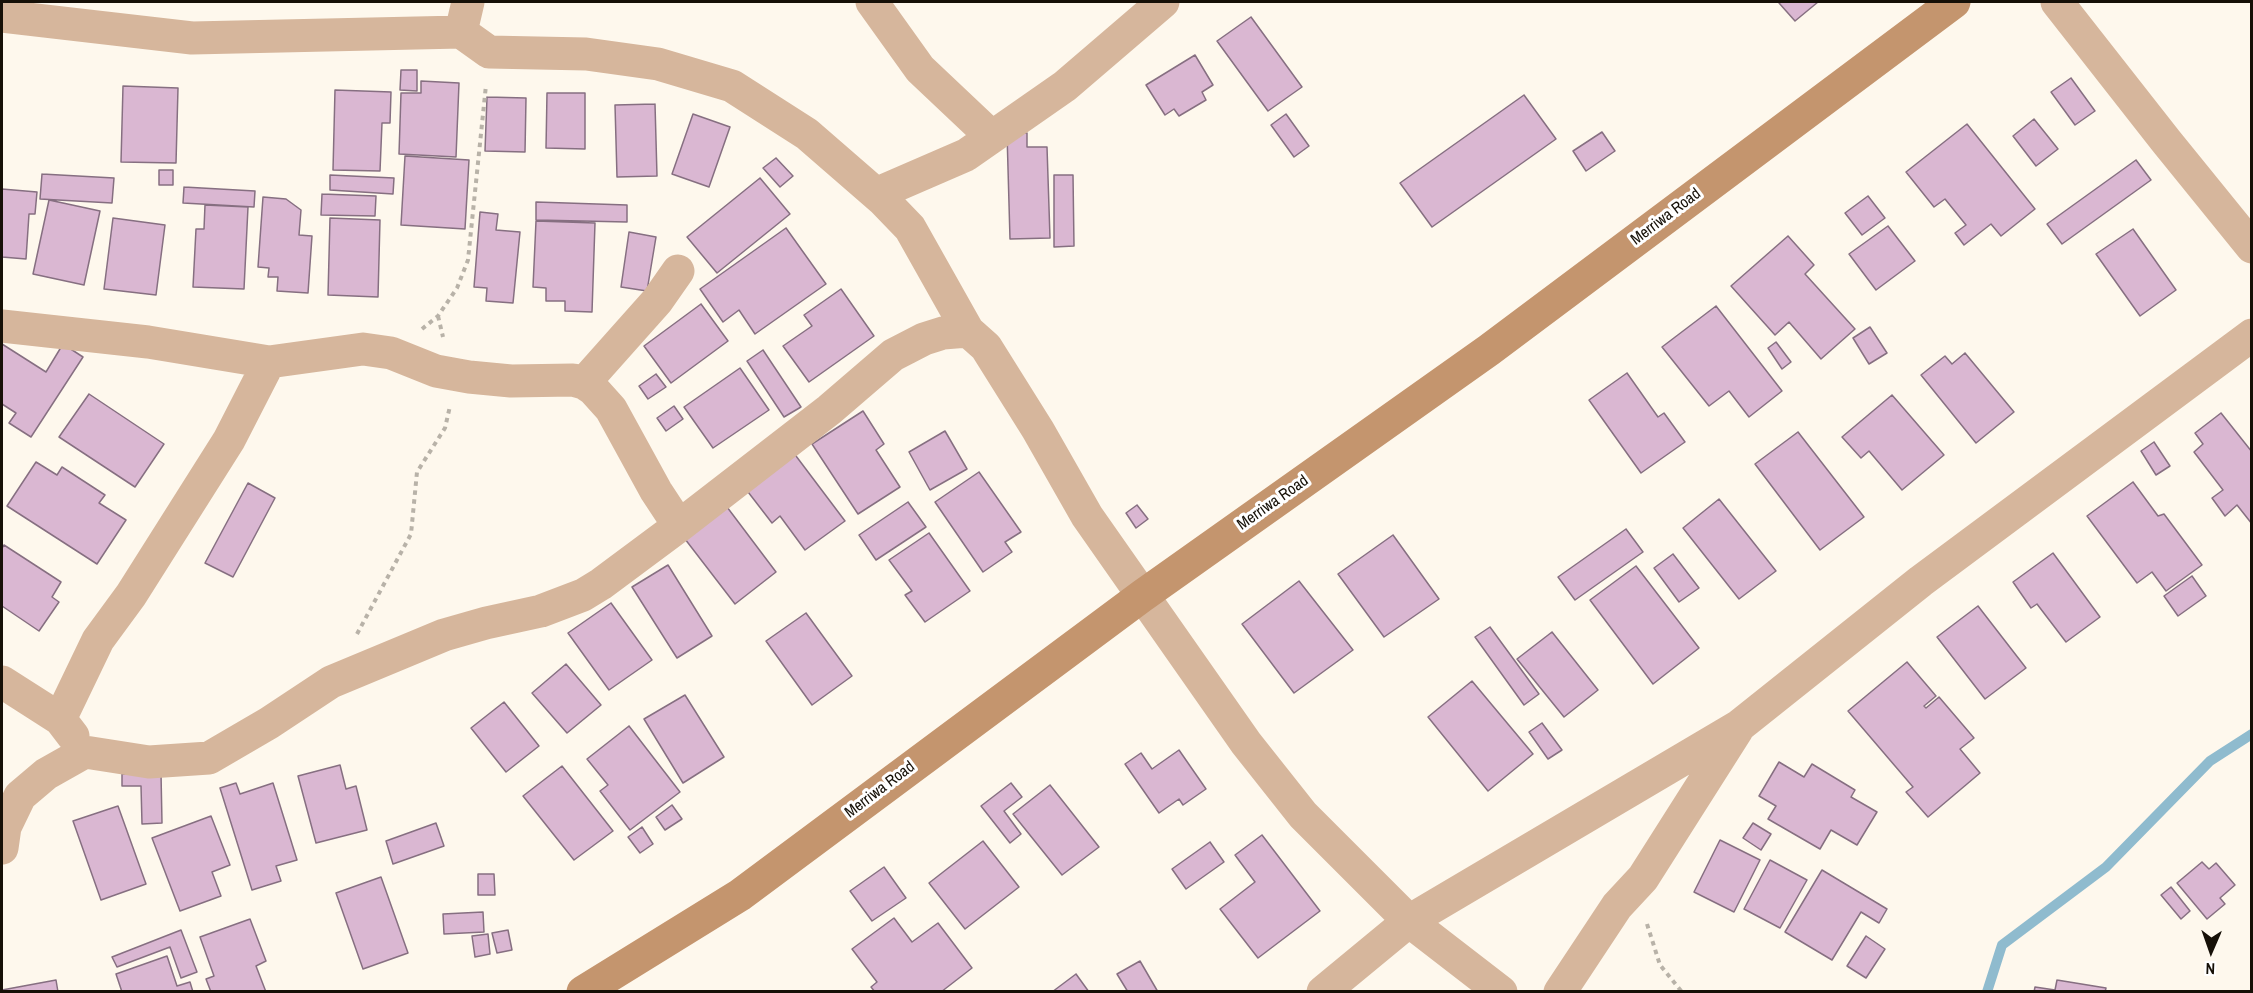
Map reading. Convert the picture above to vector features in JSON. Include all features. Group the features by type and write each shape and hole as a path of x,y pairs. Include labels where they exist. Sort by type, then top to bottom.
{"street":[{"path":"872,2 920,69 992,137"},
{"path":"876,194 966,155 1065,86 1163,2"},
{"path":"2057,2 2252,247"},
{"name":"Merriwa Road","path":"591,990 740,895 1142,596 1489,350 1948,3"},
{"path":"2,16 192,38 465,17 489,52 586,54 658,64 732,86 807,134 876,194 910,228 968,331 986,347 1038,430 1087,516 1246,743 1303,815 1409,921 1501,992"},
{"path":"584,383 657,301 678,271"},
{"path":"2,326 148,342 268,362 363,349 391,353 436,371 453,374 511,381 566,380 584,383 602,397 611,409 656,491 679,526"},
{"path":"2,848 5,827 20,796 46,774 85,752 149,762 209,758 269,723 331,682 444,635 567,603 601,584 679,526 829,410 893,355 924,339 943,333 968,331"},
{"path":"1323,992 1409,921 1739,726 1922,581 2252,335"},
{"path":"60,719 98,640 131,595 229,440 268,362"},
{"path":"2,682 60,719 85,752"},
{"path":"1560,992 1617,906 1643,878 1739,726"}],"path":[{"path":"391,353 438,316 457,288 468,260 489,52"},
{"path":"331,682 411,534 415,478 420,466 445,428 450,409 453,374"},
{"path":"1643,878 1648,928 1660,965 1682,992"}],"building":[{"path":"1818,2 1795,21 1779,3"},
{"path":"1251,17 1302,87 1268,111 1217,41"},
{"path":"1195,55 1213,85 1202,92 1206,100 1179,116 1174,109 1165,115 1146,85"},
{"path":"401,70 417,70 417,91 400,90"},
{"path":"2071,78 2095,111 2075,125 2051,92"},
{"path":"421,81 459,83 456,157 399,154 401,93 421,93"},
{"path":"123,86 178,88 176,163 121,162"},
{"path":"335,90 391,92 390,123 382,123 380,171 333,170"},
{"path":"547,93 585,93 585,149 546,148"},
{"path":"1524,95 1556,139 1432,227 1400,183"},
{"path":"487,97 526,98 525,152 485,151"},
{"path":"655,104 657,176 617,177 615,105"},
{"path":"693,114 730,127 709,187 672,174"},
{"path":"1286,114 1309,146 1294,157 1271,125"},
{"path":"2034,119 2058,149 2036,166 2013,136"},
{"path":"1967,124 2035,209 2001,236 1991,224 1964,245 1955,233 1966,225 1945,199 1934,207 1906,172"},
{"path":"1602,132 1615,151 1586,171 1573,151"},
{"path":"1007,133 1027,133 1027,147 1047,147 1050,238 1010,239"},
{"path":"405,156 469,160 465,229 401,225"},
{"path":"776,158 793,176 780,187 763,168"},
{"path":"2136,160 2151,180 2062,244 2047,224"},
{"path":"159,170 173,170 173,185 159,185"},
{"path":"42,174 114,178 112,203 40,199"},
{"path":"330,175 394,178 393,194 330,190"},
{"path":"1054,175 1073,175 1074,246 1054,247"},
{"path":"760,178 790,214 717,273 687,237"},
{"path":"184,187 255,191 254,207 183,203"},
{"path":"2,189 37,192 35,214 29,214 26,259 2,257"},
{"path":"322,194 376,196 375,216 321,215"},
{"path":"1868,196 1885,218 1862,235 1845,213"},
{"path":"263,197 286,199 301,210 299,235 312,236 308,293 277,291 278,277 268,277 269,268 258,267"},
{"path":"49,200 100,211 84,285 33,274"},
{"path":"536,202 627,205 627,222 536,220"},
{"path":"205,205 248,207 244,289 193,287 196,229 204,229"},
{"path":"480,212 498,214 496,230 520,232 513,303 486,301 487,288 474,287"},
{"path":"113,218 165,225 156,295 104,289"},
{"path":"330,218 380,220 378,297 328,295"},
{"path":"536,221 595,223 592,312 565,311 565,301 546,301 546,288 533,287"},
{"path":"1888,226 1915,261 1876,290 1849,254"},
{"path":"786,228 826,284 755,334 739,310 723,322 700,289"},
{"path":"2133,229 2176,290 2140,316 2096,254"},
{"path":"629,232 656,237 647,291 621,287"},
{"path":"1788,236 1814,265 1805,274 1855,329 1821,359 1789,322 1775,335 1731,286"},
{"path":"841,289 874,336 809,382 783,346 812,326 804,315"},
{"path":"701,304 728,341 671,383 644,346"},
{"path":"1716,306 1782,391 1749,417 1729,391 1709,406 1662,347"},
{"path":"1870,327 1887,353 1869,364 1853,338"},
{"path":"1776,342 1791,362 1782,369 1768,348"},
{"path":"2,344 46,372 63,344 83,357 31,437 9,423 16,413 2,404"},
{"path":"763,350 801,407 784,417 747,361"},
{"path":"1965,353 2014,412 1976,443 1921,375 1945,356 1952,364"},
{"path":"740,368 769,410 713,448 684,407"},
{"path":"1627,373 1658,417 1664,413 1685,442 1641,473 1589,400"},
{"path":"656,374 666,387 648,399 639,386"},
{"path":"89,394 164,444 135,487 59,437"},
{"path":"1892,395 1944,455 1902,490 1869,451 1861,458 1842,437"},
{"path":"674,406 683,419 666,431 657,418"},
{"path":"863,411 884,444 876,450 900,487 858,514 812,444"},
{"path":"2221,413 2252,452 2252,524 2237,505 2225,516 2212,498 2223,490 2194,452 2203,444 2195,433"},
{"path":"945,431 967,469 930,490 909,452"},
{"path":"1798,432 1864,517 1820,550 1755,464"},
{"path":"2154,442 2170,466 2156,475 2141,451"},
{"path":"793,452 845,521 805,550 780,516 772,523 745,488"},
{"path":"36,462 57,475 62,467 105,495 99,503 126,520 97,564 7,506"},
{"path":"979,472 1021,532 1005,542 1012,552 983,572 935,502"},
{"path":"2133,482 2158,516 2164,514 2202,565 2166,591 2152,572 2137,583 2087,516"},
{"path":"248,483 275,498 233,577 205,563"},
{"path":"1719,499 1776,571 1739,599 1683,528"},
{"path":"908,502 926,527 876,560 859,535"},
{"path":"1137,505 1148,519 1136,528 1126,513"},
{"path":"727,507 776,572 735,604 685,539"},
{"path":"1626,529 1643,552 1575,600 1558,577"},
{"path":"929,533 970,591 925,622 905,595 912,591 889,560"},
{"path":"1393,535 1439,599 1384,637 1338,574"},
{"path":"4,545 61,582 52,597 59,602 39,631 2,606 2,548"},
{"path":"2053,553 2100,617 2066,642 2037,604 2031,608 2013,582"},
{"path":"1673,554 1699,588 1679,602 1654,568"},
{"path":"668,565 712,636 677,658 632,587"},
{"path":"1636,566 1699,648 1653,684 1590,600"},
{"path":"2192,576 2206,596 2178,616 2164,596"},
{"path":"1299,581 1353,650 1294,693 1242,624"},
{"path":"611,603 652,660 609,690 568,633"},
{"path":"1978,606 2026,668 1985,699 1937,637"},
{"path":"806,613 852,676 812,705 766,641"},
{"path":"1490,627 1539,694 1524,705 1475,637"},
{"path":"1552,632 1598,690 1564,717 1517,659"},
{"path":"1907,662 1936,696 1924,706 1926,708 1939,697 1974,738 1960,749 1980,773 1928,817 1906,792 1913,787 1848,711"},
{"path":"566,664 601,705 567,733 532,693"},
{"path":"1472,681 1533,754 1488,791 1428,717"},
{"path":"685,695 724,757 683,783 644,719"},
{"path":"504,702 539,746 506,772 471,728"},
{"path":"1542,723 1562,750 1548,759 1529,732"},
{"path":"629,726 680,792 630,830 600,791 608,785 587,759"},
{"path":"1179,750 1206,789 1183,805 1179,799 1159,813 1125,764 1141,753 1152,769"},
{"path":"1779,762 1804,777 1812,764 1855,790 1851,797 1877,812 1857,845 1831,830 1820,849 1768,819 1776,806 1759,796"},
{"path":"340,765 346,789 356,786 367,830 316,843 298,776"},
{"path":"562,766 613,831 574,860 523,796"},
{"path":"161,773 162,823 142,824 141,786 122,786 122,774"},
{"path":"236,783 240,794 273,783 297,860 276,866 281,881 252,890 220,788"},
{"path":"1011,783 1022,797 1004,811 1021,834 1010,843 981,806"},
{"path":"1050,785 1099,847 1062,875 1013,814"},
{"path":"672,805 682,819 665,830 656,817"},
{"path":"118,806 146,884 101,900 73,821"},
{"path":"211,816 230,865 212,872 221,896 180,911 152,838"},
{"path":"436,823 444,846 393,864 386,841"},
{"path":"1753,823 1771,834 1761,850 1743,838"},
{"path":"642,827 653,844 640,853 628,837"},
{"path":"1262,835 1320,911 1258,958 1220,909 1255,882 1235,855"},
{"path":"1720,840 1760,860 1734,912 1694,892"},
{"path":"983,841 1019,887 965,929 929,883"},
{"path":"1210,842 1224,862 1186,889 1172,869"},
{"path":"1770,860 1807,880 1780,928 1744,909"},
{"path":"2202,862 2209,869 2216,863 2235,885 2220,898 2225,904 2207,919 2177,883"},
{"path":"884,867 906,898 872,921 850,891"},
{"path":"1822,870 1887,909 1879,923 1861,912 1832,960 1785,932"},
{"path":"478,874 494,874 495,895 478,895"},
{"path":"381,877 408,953 363,969 336,893"},
{"path":"2171,887 2190,911 2181,919 2161,895"},
{"path":"483,912 484,932 444,934 443,914"},
{"path":"894,918 912,942 938,923 972,968 941,992 875,992 871,987 877,982 852,949"},
{"path":"250,919 266,961 256,966 266,992 211,992 206,979 214,976 200,937"},
{"path":"181,930 197,972 181,978 170,947 117,967 112,957"},
{"path":"508,930 512,950 497,953 492,933"},
{"path":"488,934 490,954 475,957 472,936"},
{"path":"1866,936 1885,949 1866,978 1847,966"},
{"path":"167,956 177,986 190,982 193,992 122,992 116,974"},
{"path":"1140,961 1158,992 1128,992 1117,974"},
{"path":"1076,974 1089,992 1052,992"},
{"path":"56,980 58,992 2,992 2,990"},
{"path":"2057,980 2106,988 2105,992 2034,992 2035,987 2055,990"}],"waterway":[{"path":"1987,992 2002,945 2106,867 2210,761 2252,734"}]}
